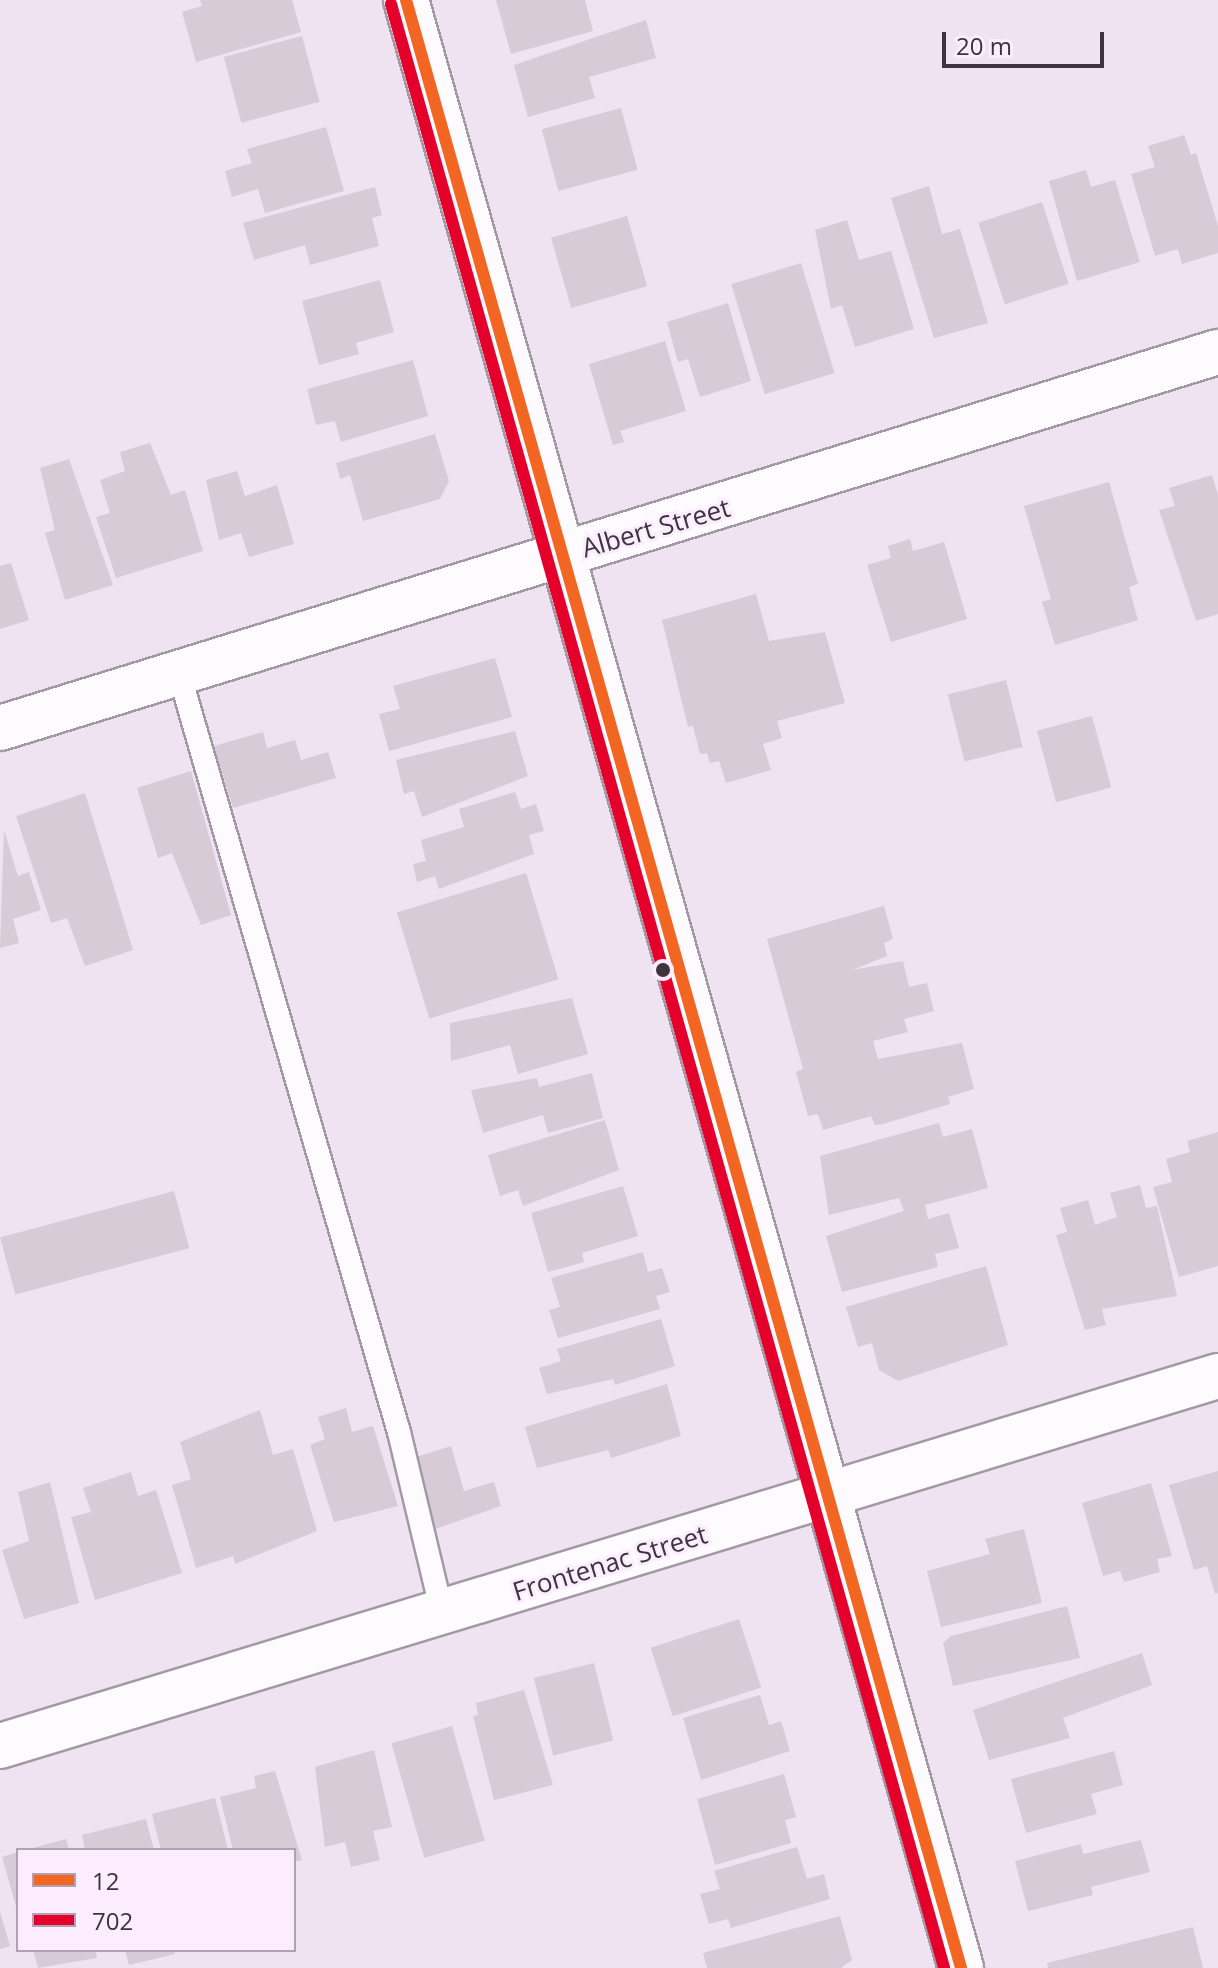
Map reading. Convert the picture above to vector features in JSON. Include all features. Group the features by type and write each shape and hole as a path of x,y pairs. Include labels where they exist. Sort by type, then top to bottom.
{"street":[{"path":"406,0 961,1968"},
{"name":"Albert Street","path":"0,728 1218,352"},
{"name":"Frontenac Street","path":"0,1746 1218,1376"}],"lane":[{"path":"179,673 399,1432 442,1613"}],"building":[{"path":"200,0 292,0 301,32 196,62 182,12 202,6"},
{"path":"496,0 585,0 593,31 511,54"},
{"path":"646,20 656,58 589,77 595,98 528,117 514,65"},
{"path":"302,36 320,102 241,123 224,57"},
{"path":"621,108 638,170 558,191 542,129"},
{"path":"326,127 344,191 265,213 258,189 232,197 225,171 252,163 247,149"},
{"path":"1184,135 1191,155 1196,153 1218,226 1218,253 1182,264 1178,249 1155,256 1131,174 1155,167 1148,146"},
{"path":"1086,170 1091,187 1115,180 1140,262 1077,281 1049,181"},
{"path":"929,186 942,234 960,229 988,323 934,338 891,198"},
{"path":"375,187 382,215 372,218 379,246 310,265 305,245 254,260 243,223"},
{"path":"1042,202 1069,284 1005,304 978,223"},
{"path":"627,216 647,286 571,308 551,238"},
{"path":"847,220 859,260 891,251 914,329 855,347 842,305 831,309 815,230"},
{"path":"801,263 835,373 765,394 731,284"},
{"path":"380,280 394,332 356,343 359,354 319,365 302,301"},
{"path":"728,303 751,381 700,397 688,359 678,362 667,322"},
{"path":"665,341 686,411 620,431 624,442 613,445 589,364"},
{"path":"413,360 428,416 341,442 335,421 316,425 307,389"},
{"path":"435,434 449,481 440,499 363,521 350,475 340,479 336,463"},
{"path":"150,443 171,495 185,490 203,551 116,578 96,517 110,513 100,480 125,471 120,452"},
{"path":"69,459 113,585 65,600 45,533 55,530 40,468"},
{"path":"237,471 245,496 277,485 294,544 249,557 241,533 219,540 206,480"},
{"path":"1212,475 1218,495 1218,614 1196,621 1159,510 1175,506 1169,488"},
{"path":"1109,482 1138,584 1129,587 1138,620 1055,645 1042,602 1051,599 1024,506"},
{"path":"910,539 913,551 944,542 967,619 891,642 867,565 891,558 888,546"},
{"path":"11,563 29,620 0,629 0,566"},
{"path":"756,594 769,641 825,632 845,703 777,721 782,738 763,744 771,770 726,783 719,761 710,763 707,753 700,754 693,726 688,727 662,620"},
{"path":"495,658 512,717 389,751 379,714 400,709 393,686"},
{"path":"1006,680 1023,747 964,761 948,695"},
{"path":"1092,716 1111,787 1056,802 1037,731"},
{"path":"515,731 528,776 422,817 414,791 404,794 396,760"},
{"path":"263,732 267,748 295,740 301,760 328,752 336,778 233,808 214,746"},
{"path":"191,771 231,915 201,925 172,853 158,858 137,788"},
{"path":"515,792 521,809 536,804 544,831 529,835 534,854 439,889 435,876 417,882 413,864 426,861 421,840 464,827 459,809"},
{"path":"85,793 133,950 85,966 67,918 51,923 16,816"},
{"path":"4,830 18,876 29,872 41,910 13,919 19,943 0,948"},
{"path":"526,873 558,979 429,1019 397,912"},
{"path":"884,906 893,939 884,943 887,956 852,970 903,961 909,987 927,983 934,1011 904,1019 908,1032 873,1041 878,1059 962,1043 974,1089 948,1097 950,1104 883,1124 875,1125 871,1116 823,1130 818,1114 808,1116 796,1072 803,1069 767,939"},
{"path":"572,998 588,1054 518,1074 510,1045 451,1061 450,1023"},
{"path":"592,1073 603,1118 548,1133 543,1115 483,1133 471,1090 537,1078 539,1087"},
{"path":"605,1120 619,1170 523,1206 518,1190 500,1196 488,1155"},
{"path":"939,1123 943,1137 972,1129 988,1188 925,1205 928,1219 949,1213 959,1248 935,1254 938,1267 842,1292 826,1236 904,1211 899,1198 829,1215 820,1156"},
{"path":"1218,1132 1218,1266 1179,1277 1153,1187 1172,1182 1166,1159 1190,1152 1187,1141"},
{"path":"1140,1185 1146,1208 1157,1206 1177,1296 1102,1309 1106,1325 1085,1330 1056,1235 1067,1232 1060,1208 1088,1200 1095,1225 1117,1217 1110,1193"},
{"path":"623,1186 638,1236 582,1253 584,1262 548,1272 531,1213"},
{"path":"174,1191 189,1248 15,1295 0,1238"},
{"path":"643,1252 648,1272 662,1268 670,1292 656,1296 660,1309 558,1338 549,1310 560,1307 551,1278"},
{"path":"986,1266 1008,1345 898,1381 879,1370 872,1343 858,1347 846,1307"},
{"path":"661,1319 675,1366 615,1385 613,1379 547,1394 539,1368 561,1361 557,1349"},
{"path":"667,1384 681,1436 611,1458 608,1450 537,1468 525,1427"},
{"path":"346,1408 352,1432 373,1426 398,1506 334,1522 310,1445 325,1439 318,1417"},
{"path":"260,1410 273,1455 293,1449 317,1531 235,1564 233,1556 196,1568 172,1485 191,1479 180,1442"},
{"path":"451,1446 464,1491 494,1482 501,1506 435,1529 413,1458"},
{"path":"1218,1471 1218,1593 1215,1594 1207,1566 1194,1570 1169,1485"},
{"path":"131,1472 138,1496 156,1490 182,1573 95,1600 71,1517 91,1512 83,1488"},
{"path":"50,1482 79,1603 24,1619 2,1550 29,1541 18,1492"},
{"path":"1151,1483 1172,1556 1157,1559 1160,1572 1124,1582 1120,1571 1103,1576 1082,1503"},
{"path":"1024,1529 1042,1603 941,1627 927,1571 990,1554 985,1539"},
{"path":"1067,1606 1080,1658 953,1686 943,1643 951,1636"},
{"path":"739,1619 761,1687 673,1716 651,1648"},
{"path":"1142,1653 1152,1685 1063,1718 1070,1738 989,1760 973,1710"},
{"path":"594,1663 613,1741 553,1756 534,1678"},
{"path":"524,1690 553,1785 494,1800 473,1716 478,1715 476,1703"},
{"path":"760,1695 769,1725 781,1721 790,1751 701,1780 683,1718"},
{"path":"452,1726 485,1840 424,1858 391,1743"},
{"path":"374,1750 392,1827 373,1831 380,1860 351,1867 345,1842 325,1847 315,1767"},
{"path":"1114,1751 1123,1785 1091,1794 1097,1814 1026,1833 1011,1779"},
{"path":"275,1771 302,1860 296,1862 296,1848 233,1848 220,1797 256,1788 254,1776"},
{"path":"784,1774 796,1817 785,1820 791,1843 715,1865 697,1799"},
{"path":"215,1798 228,1848 160,1848 152,1814"},
{"path":"146,1819 153,1848 85,1848 82,1835"},
{"path":"66,1839 68,1848 33,1848"},
{"path":"1141,1840 1150,1872 1091,1887 1093,1895 1028,1911 1015,1861 1081,1844 1083,1854"},
{"path":"797,1847 807,1879 824,1874 830,1899 731,1928 728,1919 709,1924 700,1894 720,1889 714,1871"},
{"path":"16,1853 16,1906 2,1857"},
{"path":"0,1912 10,1946 0,1949"},
{"path":"840,1916 852,1960 841,1968 707,1968 703,1953"},
{"path":"1193,1927 1203,1968 1048,1968 1047,1963"},
{"path":"34,1952 96,1952 97,1958 38,1968"},
{"path":"126,1952 174,1952 175,1954 129,1965"}],"transit line":[{"name":"12","path":"406,0 961,1968"},
{"name":"702","path":"391,4 944,1968"}]}
